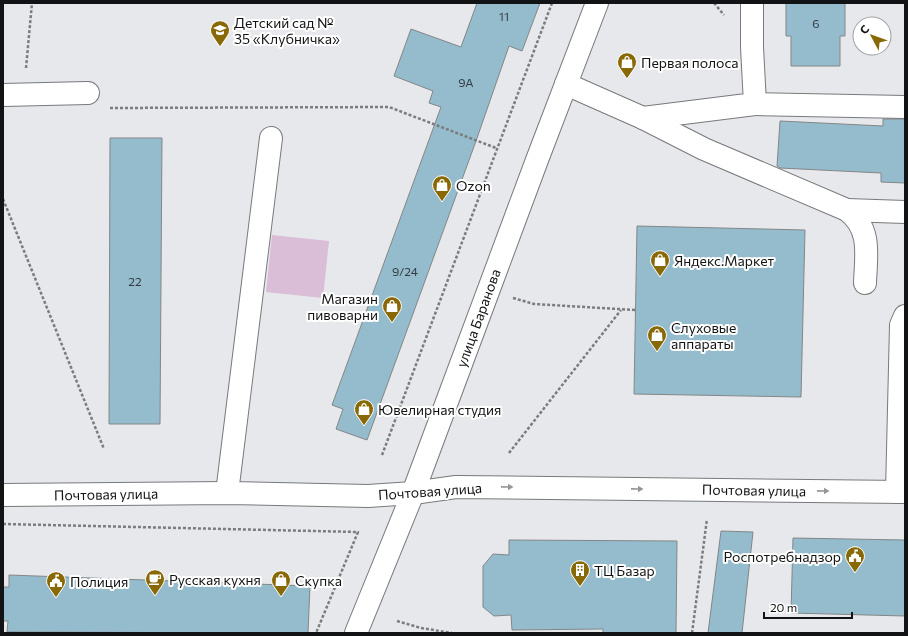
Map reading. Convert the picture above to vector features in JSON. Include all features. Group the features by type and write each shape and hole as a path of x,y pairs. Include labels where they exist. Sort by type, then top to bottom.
{"street":[{"name":"улица Баранова","path":"356,633 413,493 597,3"},
{"path":"752,3 752,47 755,104"},
{"path":"566,84 643,118 704,149 847,210 905,212"},
{"path":"13,95 95,101"},
{"path":"643,118 755,104 905,107"},
{"path":"227,493 271,138"},
{"path":"847,210 858,221 866,239 865,283"},
{"path":"901,492 901,326 905,316"},
{"name":"Почтовая улица","path":"3,495 227,493 368,496 413,493 456,487 901,492"}],"path":[{"path":"13,95 32,3"},
{"path":"382,455 496,148 552,3"},
{"path":"95,101 389,107 496,148"},
{"path":"3,199 104,449"},
{"path":"488,290 534,304 635,310"},
{"path":"509,453 621,310"},
{"path":"692,633 707,519"},
{"path":"3,524 358,532 316,633"},
{"path":"396,620 421,628 452,633"}],"shaded area":[{"path":"272,235 329,241 323,298 266,292"}],"building":[{"path":"477,3 540,3 522,51 509,46 367,440 336,429 343,409 332,405 441,107 429,103 433,91 394,76 411,29 461,47"},
{"path":"786,3 845,3 845,36 840,36 840,66 791,66 791,36 786,36"},
{"path":"883,119 905,119 905,183 881,182 881,173 780,168 777,166 780,121 883,126"},
{"path":"110,138 162,138 160,424 109,424"},
{"path":"637,226 805,230 801,397 634,394"},
{"path":"721,531 753,532 742,633 708,633"},
{"path":"793,538 905,540 905,616 791,613"},
{"name":"ТЦ Базар","path":"509,540 677,541 676,633 603,633 603,629 512,630 511,615 494,616 483,607 483,566 493,554 509,555"},
{"path":"9,575 310,586 308,633 7,632 8,621 3,621 3,587 9,587"}],"place":[{"name":"Детский сад № 35 «Клубничка»","path":"220,47"},
{"name":"Первая полоса","path":"627,79"},
{"name":"Ozon","path":"442,202"},
{"name":"Яндекс.Маркет","path":"660,277"},
{"name":"Магазин пивоварни","path":"392,323"},
{"name":"Слуховые аппараты","path":"657,352"},
{"name":"Ювелирная студия","path":"364,426"},
{"name":"Роспотребнадзор","path":"855,573"},
{"name":"ТЦ Базар","path":"580,587"},
{"name":"Русская кухня","path":"155,596"},
{"name":"Скупка","path":"281,597"},
{"name":"Полиция","path":"56,598"}]}
